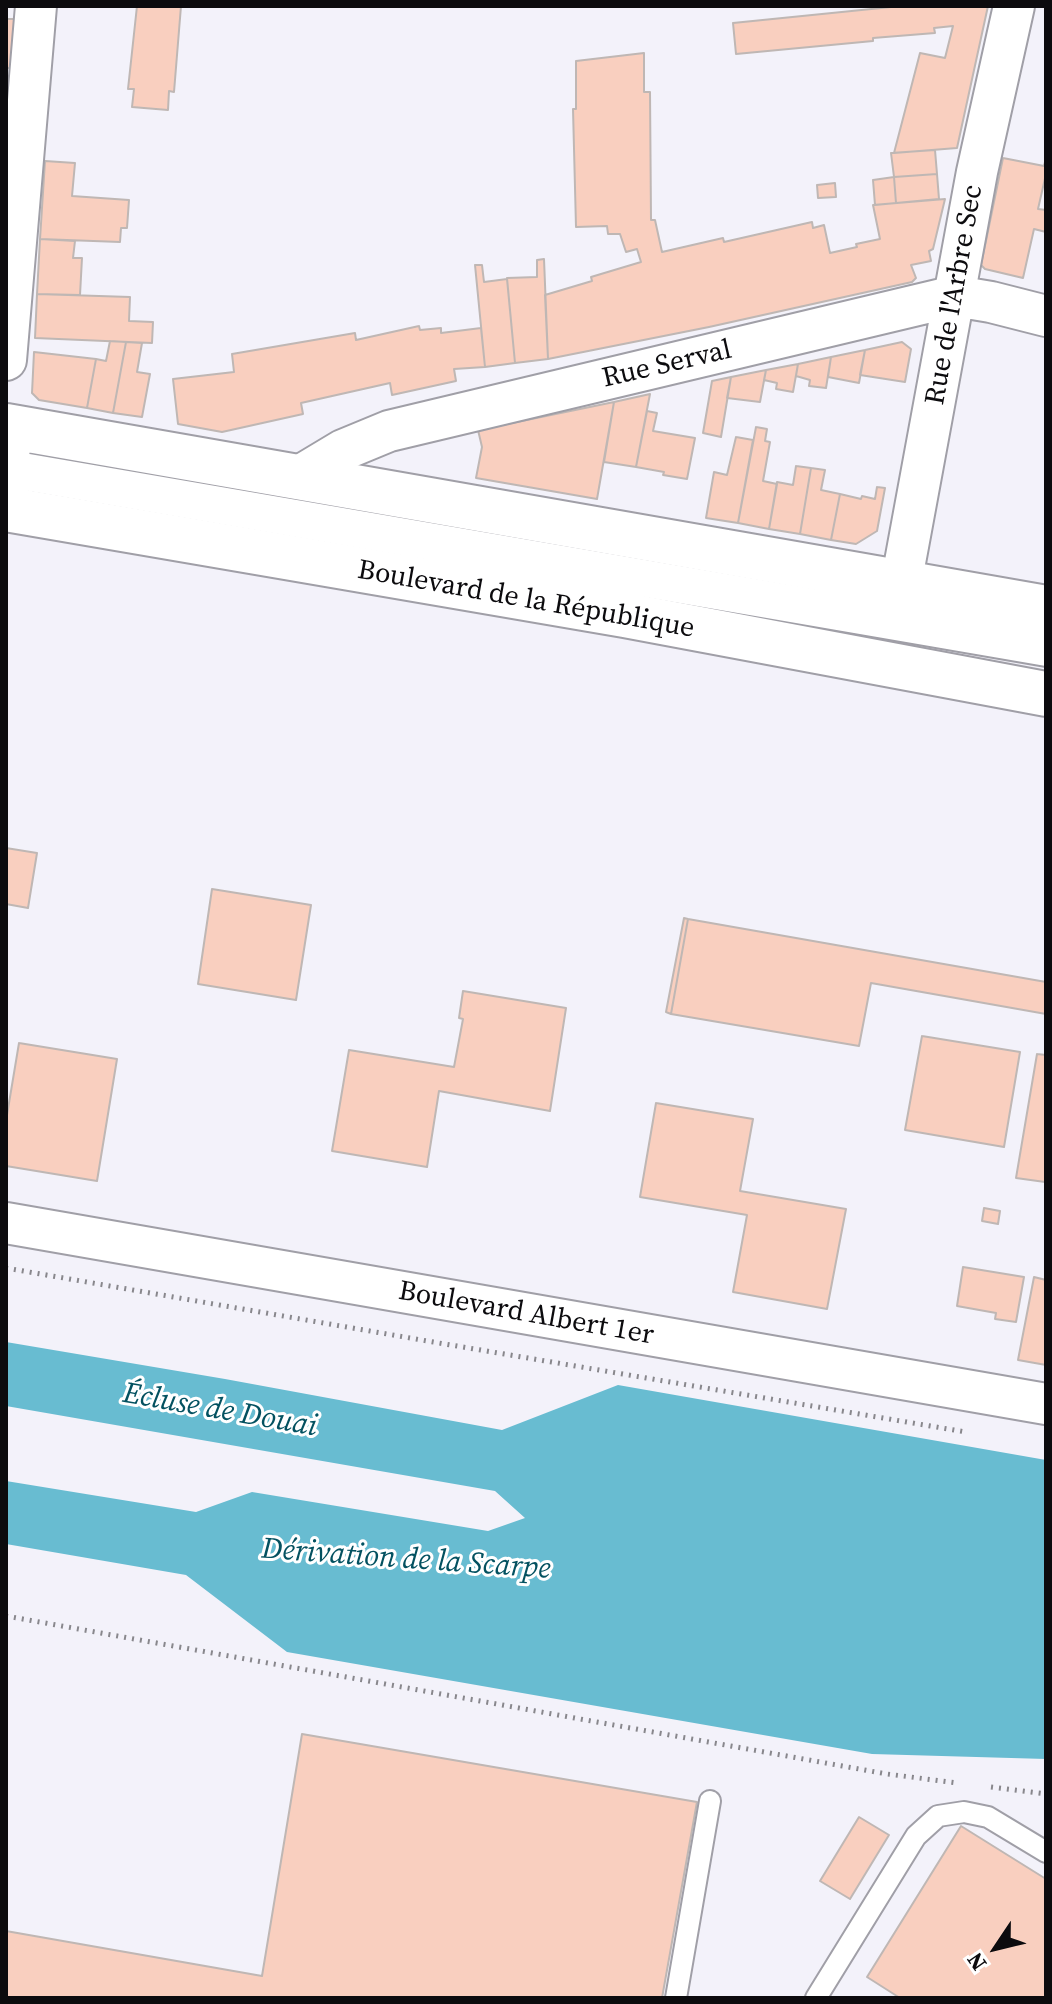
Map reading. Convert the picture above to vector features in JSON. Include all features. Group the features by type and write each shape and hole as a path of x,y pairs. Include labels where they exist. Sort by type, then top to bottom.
{"main road":[{"path":"7,447 298,477 1046,608"},
{"name":"Boulevard de la République","path":"7,447 6,508 625,615 1046,694"}],"street":[{"path":"6,360 36,6"},
{"name":"Rue de l'Arbre Sec","path":"901,584 977,172 1014,6"},
{"name":"Rue Serval","path":"298,477 343,450 389,431 955,296 1046,316"},
{"name":"Boulevard Albert 1er","path":"6,1223 1046,1404"}],"lane":[{"path":"7,447 1046,639"},
{"path":"7,447 1046,656"},
{"path":"676,1998 710,1801"},
{"path":"816,1998 916,1836 938,1816 964,1812 988,1817 1046,1852"}],"path":[{"path":"6,1268 968,1432"},
{"path":"6,1616 887,1774 959,1783"},
{"path":"988,1786 1046,1794"}],"water":[{"path":"6,1342 502,1430 618,1385 1046,1460 1046,1759 872,1754 287,1652 186,1575 6,1544 6,1481 196,1512 252,1492 488,1531 525,1518 495,1491 6,1406"}],"building":[{"path":"137,6 181,6 174,92 169,91 168,110 132,107 134,89 128,89"},
{"path":"901,6 988,6 957,148 894,153 920,53 945,58 953,26 934,28 935,33 873,38 873,41 736,54 733,23"},
{"path":"6,19 16,19 11,68 6,68"},
{"path":"644,53 644,92 650,92 651,220 655,220 662,252 812,222 813,228 824,225 830,253 880,239 873,205 945,199 933,249 929,251 931,261 911,265 916,278 912,282 548,359 545,295 641,262 637,249 626,252 620,234 608,234 607,226 576,227 573,109 576,109 576,61"},
{"path":"935,150 937,174 894,177 891,153"},
{"path":"1003,158 1044,166 1046,158 1046,174 1038,209 1046,210 1046,232 1034,229 1023,278 985,269 981,265"},
{"path":"45,161 75,163 72,196 129,200 127,228 121,228 120,242 40,239"},
{"path":"937,174 939,199 896,203 894,177"},
{"path":"894,177 896,203 875,205 873,180"},
{"path":"835,183 836,197 818,198 817,185"},
{"path":"40,239 75,241 73,258 82,258 80,295 37,294"},
{"path":"544,259 548,359 515,363 507,278 537,277 537,260"},
{"path":"475,265 482,265 484,282 507,279 515,363 485,367"},
{"path":"37,294 130,297 129,321 153,322 152,343 35,338"},
{"path":"419,326 420,330 441,328 441,333 481,328 485,367 454,369 456,381 392,395 390,383 301,403 303,414 222,432 178,424 173,379 234,372 232,354 355,333 356,340"},
{"path":"110,341 126,342 113,413 87,408 96,359 106,361"},
{"path":"126,342 142,343 137,372 150,374 142,417 113,413"},
{"path":"902,342 911,349 905,382 860,375 865,350"},
{"path":"865,350 859,383 828,377 831,357"},
{"path":"34,352 96,359 87,408 39,400 32,393"},
{"path":"831,357 826,388 809,386 810,380 796,376 798,364"},
{"path":"798,364 793,392 776,389 777,383 764,380 766,370"},
{"path":"766,370 760,402 727,398 731,377"},
{"path":"731,377 721,437 703,433 712,381"},
{"path":"650,394 636,467 604,462 614,402"},
{"path":"614,402 597,499 476,478 482,447 478,430"},
{"path":"647,411 657,413 653,431 695,438 687,479 636,467"},
{"path":"756,427 767,429 765,441 770,442 763,481 777,484 769,529 738,523"},
{"path":"736,437 753,440 738,523 706,518 714,472 727,475"},
{"path":"796,466 811,468 800,534 769,529 777,482 793,485"},
{"path":"811,468 825,470 821,490 840,494 831,540 800,534"},
{"path":"877,487 885,488 877,531 856,544 831,540 840,494 875,499"},
{"path":"6,848 37,853 28,908 6,904"},
{"path":"212,889 311,905 296,1000 198,984"},
{"path":"684,918 688,919 671,1014 666,1012"},
{"path":"688,919 1046,982 1046,1014 871,983 859,1046 671,1014"},
{"path":"463,991 566,1008 550,1111 439,1091 427,1167 332,1151 349,1050 454,1067 463,1019 459,1018"},
{"path":"922,1036 1020,1052 1004,1147 905,1130"},
{"path":"19,1043 117,1059 97,1181 6,1166 6,1121"},
{"path":"1037,1054 1046,1055 1045,1182 1016,1178"},
{"path":"656,1103 753,1119 740,1191 846,1209 827,1309 733,1292 747,1215 640,1197"},
{"path":"984,1208 1000,1211 998,1224 982,1221"},
{"path":"963,1267 1024,1277 1016,1322 995,1319 996,1313 957,1306"},
{"path":"1034,1277 1046,1280 1046,1365 1018,1360"},
{"path":"302,1734 697,1802 662,1998 6,1998 6,1931 262,1976"},
{"path":"859,1817 889,1835 850,1899 820,1881"},
{"path":"961,1826 1046,1879 1046,1998 900,1998 867,1977"}],"water label":[{"name":"Écluse de Douai","path":"220,1411"},
{"name":"Dérivation de la Scarpe","path":"406,1560"}]}
